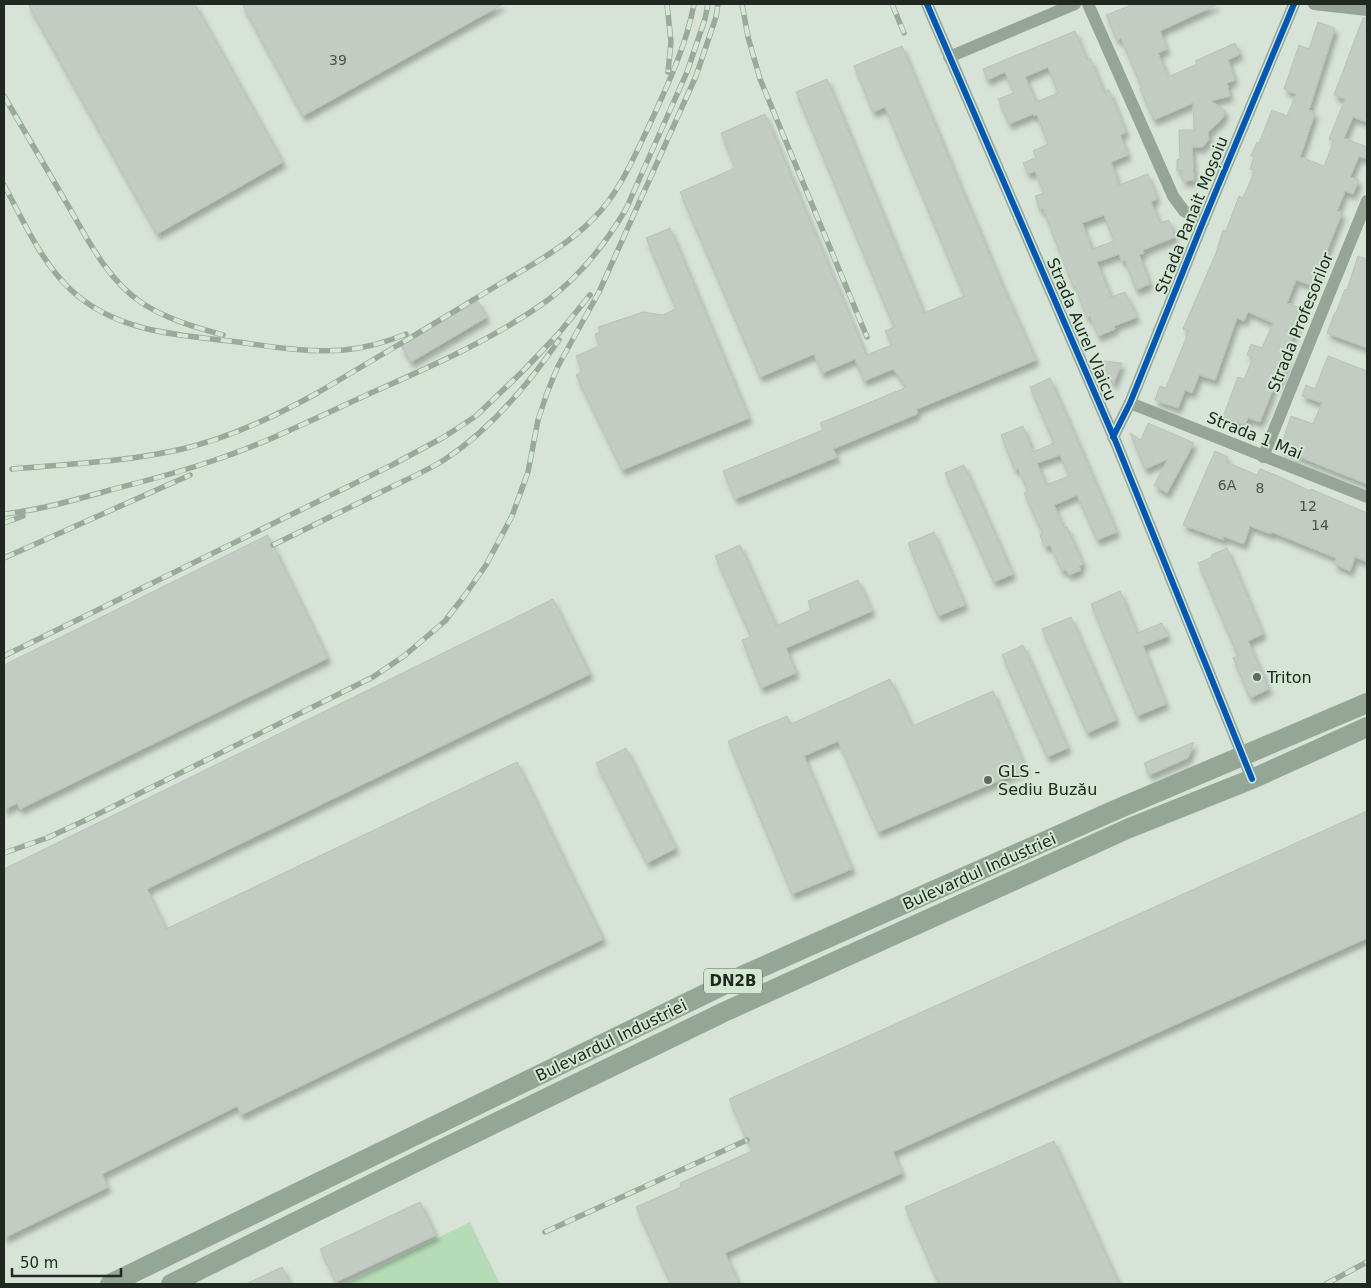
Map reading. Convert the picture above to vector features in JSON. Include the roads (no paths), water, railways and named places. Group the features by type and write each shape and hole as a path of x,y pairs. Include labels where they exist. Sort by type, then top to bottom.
{"main road":[{"name":"Bulevardul Industriei","path":"168,1274 744,975 1113,811 1367,703"},
{"name":"Bulevardul Industriei","path":"110,1284 168,1274 474,1133 724,1012 1127,829 1252,779 1367,727"}],"street":[{"name":"Strada Aurel Vlaicu","path":"926,4 1113,436 1252,779"},
{"path":"949,57 1074,4"},
{"path":"1088,4 1173,196 1184,211 1203,222"},
{"name":"Strada Panait Moșoiu","path":"1113,436 1130,403 1294,4"},
{"path":"1314,4 1367,10"},
{"name":"Strada Profesorilor","path":"1264,457 1367,201"},
{"name":"Strada 1 Mai","path":"1130,403 1367,497"}],"railway":[{"path":"667,4 671,42 668,72"},
{"path":"12,469 140,457 182,449 218,439 269,418 319,392 557,249 594,218 611,198 625,175 675,68 694,4"},
{"path":"4,514 57,504 163,476 235,453 417,373 506,327 548,300 560,291 592,258 626,209 687,72 705,19 708,4"},
{"path":"4,853 47,838 88,819 373,677 404,656 445,621 486,565 512,516 528,472 538,420 547,393 558,366 599,292 696,76 716,17 718,4"},
{"path":"742,4 748,37 760,79 867,337"},
{"path":"892,4 904,33"},
{"path":"4,96 97,255 117,281 129,293 151,309 191,326 223,335"},
{"path":"4,185 33,240 60,279 89,304 129,324 172,334 278,348 317,351 360,348 406,334"},
{"path":"4,656 392,465 444,437 476,416 524,370 559,333 590,295"},
{"path":"273,545 428,469 461,448 507,406 559,340"},
{"path":"4,558 190,475"},
{"path":"4,523 23,516"},
{"path":"545,1232 747,1140"},
{"path":"1326,1284 1367,1262"}],"place":[{"name":"Triton","path":"1257,677"},
{"name":"GLS - Sediu Buzău","path":"988,780"}]}
